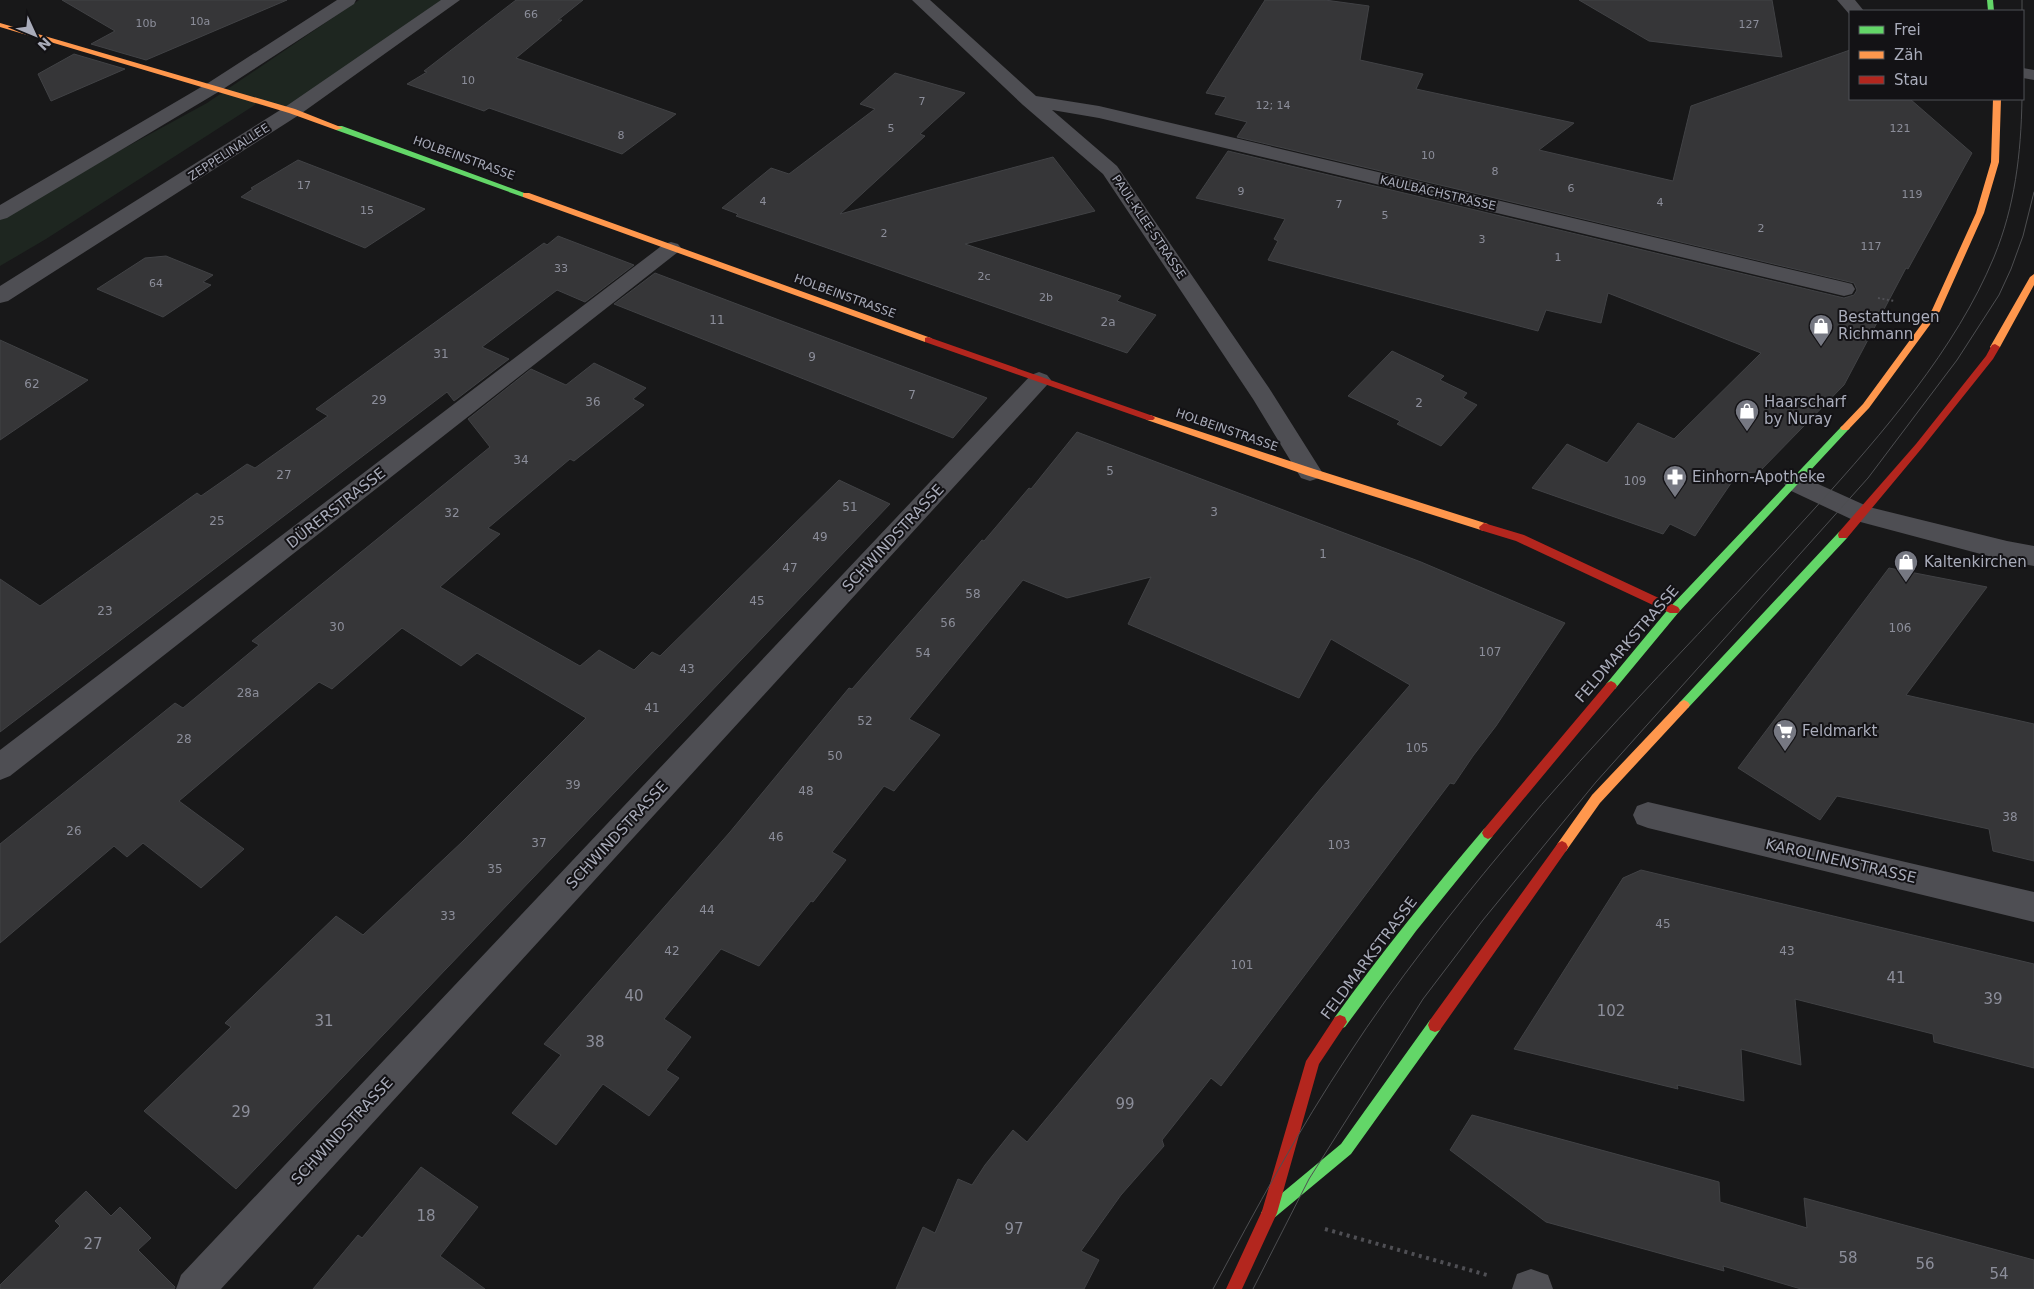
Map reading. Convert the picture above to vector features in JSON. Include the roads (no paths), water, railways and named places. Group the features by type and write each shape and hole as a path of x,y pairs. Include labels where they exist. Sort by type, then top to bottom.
{"main road":[{"name":"HOLBEINSTRASSE","path":"0,24 292,111 1039,380 1310,472 1520,538 1674,610"},
{"name":"FELDMARKSTRASSE","path":"1234,1289 1269,1212 1313,1061 1377,970 1421,913 1674,610 1796,483 1866,406 1936,311 1980,213 1995,162 1997,100"},
{"name":"FELDMARKSTRASSE","path":"1269,1212 1346,1149 1596,800 1862,514 1990,358 2034,277"}],"street":[{"path":"0,214 214,87 348,0"},
{"name":"ZEPPELINALLEE","path":"0,296 292,111 452,0"},
{"name":"PAUL-KLEE-STRASSE","path":"920,0 1030,101 1110,170 1261,394 1310,472"},
{"path":"1845,0 1855,10"},
{"name":"KAULBACHSTRASSE","path":"1030,101 1099,112 1844,289"},
{"name":"DÜRERSTRASSE","path":"0,767 671,248"},
{"name":"SCHWINDSTRASSE","path":"195,1289 1039,380"},
{"path":"1796,483 1862,514 2007,551 2034,556"},
{"name":"KAROLINENSTRASSE","path":"1648,815 2034,907"}],"tram line":[{"path":"2022,0 2022,10"},
{"path":"1213,1289 1278,1170 1331,1082 1385,1001 1443,924 1541,805 1841,479 1916,389 1938,357 1978,291 2001,238 2012,199 2015,180 2020,140 2022,100"},
{"path":"1253,1289 1309,1179 1423,999 1483,920 1596,782 1868,478 1957,360 1999,295 2011,269 2023,236 2034,192"}],"place":[{"name":"Bestattungen Richmann","path":"1821,347"},
{"name":"Haarscharf by Nuray","path":"1747,432"},
{"name":"Einhorn-Apotheke","path":"1675,498"},
{"name":"Kaltenkirchen","path":"1906,583"},
{"name":"Feldmarkt","path":"1785,752"}]}
